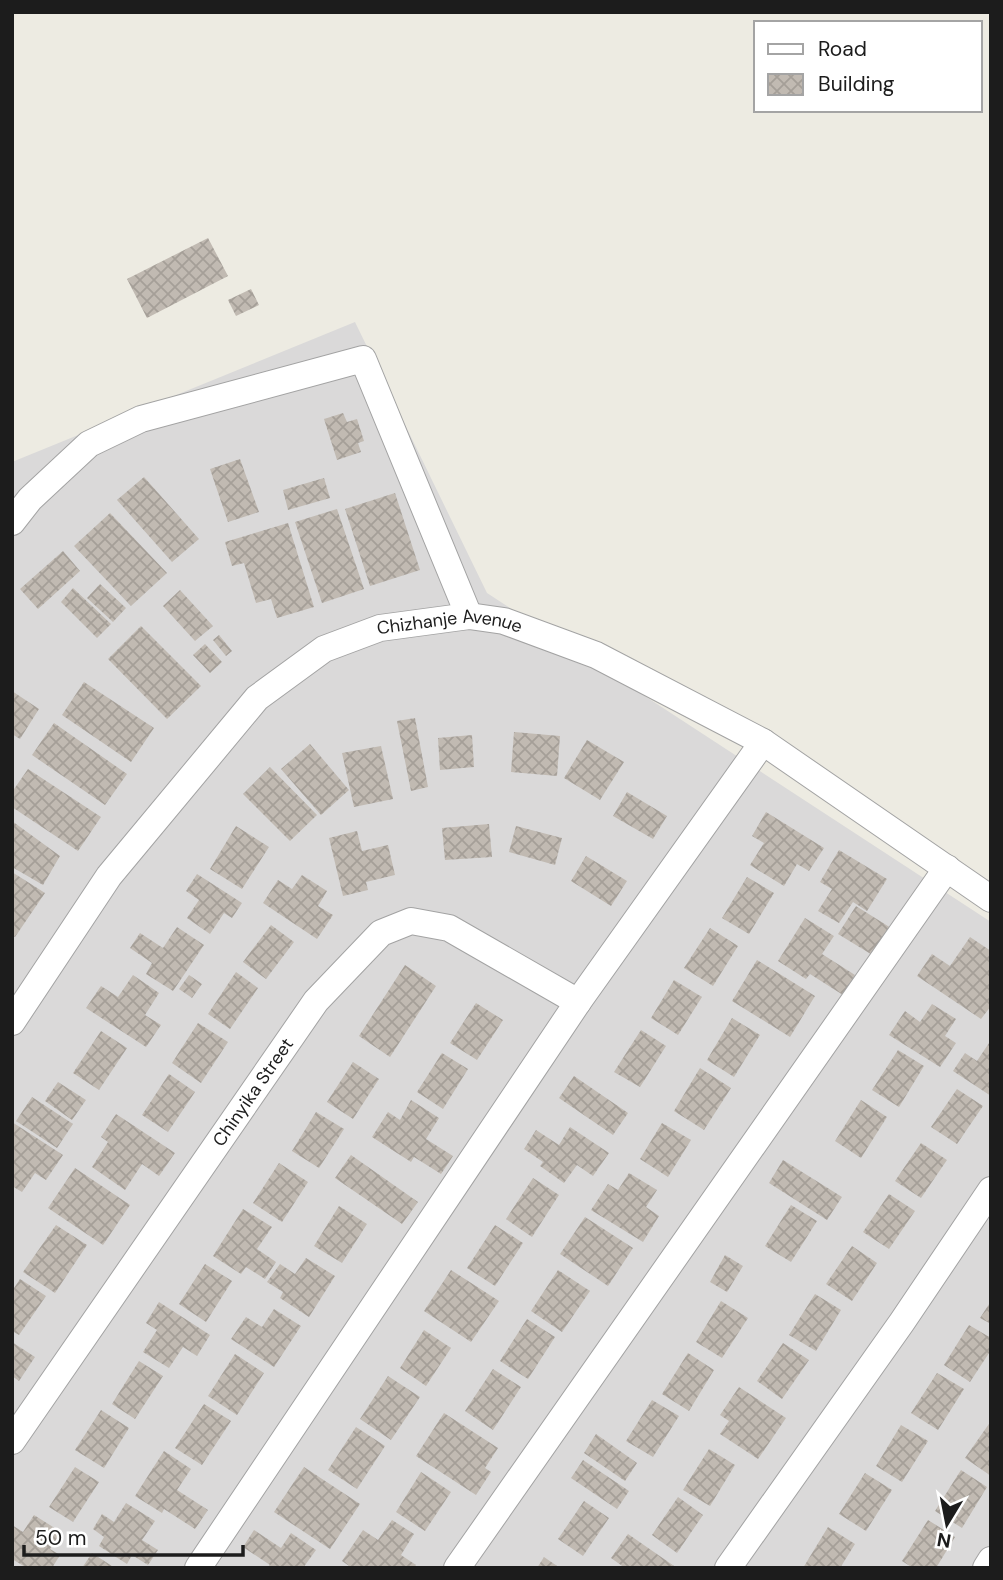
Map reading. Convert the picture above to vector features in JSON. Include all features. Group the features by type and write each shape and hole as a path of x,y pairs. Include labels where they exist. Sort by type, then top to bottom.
{"street":[{"path":"12,522 30,499 89,444 141,419 363,359 469,615"},
{"name":"Chizhanje Avenue","path":"12,1022 109,876 257,698 324,649 380,628 469,615 504,621 596,655 763,742 991,899"},
{"path":"198,1568 578,1002 763,742"},
{"path":"457,1568 947,869"},
{"name":"Chinyika Street","path":"12,1441 316,1001 381,933 411,922 449,928 578,1002"},
{"path":"728,1568 902,1322 991,1190"},
{"path":"986,1568 991,1560"}],"shaded area":[{"path":"355,322 487,593 991,922 991,1568 12,1568 12,462"}],"building":[{"path":"208,238 228,276 147,318 127,279"},
{"path":"251,289 259,305 236,316 228,300"},
{"path":"343,413 347,422 357,419 364,441 358,443 361,452 337,460 324,419"},
{"path":"240,459 259,512 228,522 210,469"},
{"path":"144,477 199,539 172,562 117,500"},
{"path":"324,478 330,498 288,510 283,490"},
{"path":"395,493 420,570 370,586 345,509"},
{"path":"337,509 364,589 322,603 295,522"},
{"path":"110,513 167,573 131,606 74,546"},
{"path":"288,523 314,607 277,618 271,599 256,603 244,563 232,566 225,542"},
{"path":"63,551 80,571 38,609 20,589"},
{"path":"100,584 126,608 113,622 87,598"},
{"path":"73,588 111,624 97,638 61,602"},
{"path":"180,590 213,626 195,641 163,606"},
{"path":"141,626 201,686 167,719 108,659"},
{"path":"219,635 232,651 226,656 213,640"},
{"path":"205,644 222,662 210,673 193,655"},
{"path":"84,682 154,728 131,762 62,715"},
{"path":"12,691 39,709 20,739 12,734"},
{"path":"415,718 428,787 411,791 397,721"},
{"path":"54,723 127,774 105,805 32,755"},
{"path":"514,732 560,736 557,776 511,772"},
{"path":"472,735 474,767 440,770 438,738"},
{"path":"587,740 624,762 600,800 564,778"},
{"path":"310,744 349,790 321,815 281,769"},
{"path":"381,746 393,799 354,807 342,753"},
{"path":"270,767 317,815 290,841 243,794"},
{"path":"28,769 101,817 78,851 12,807 12,792"},
{"path":"627,792 667,816 653,839 613,816"},
{"path":"766,812 824,848 809,871 797,864 784,886 750,865 764,843 752,836"},
{"path":"12,821 60,856 43,885 12,867"},
{"path":"489,824 492,857 445,860 442,828"},
{"path":"236,826 269,847 242,889 210,869"},
{"path":"516,826 562,838 555,865 509,852"},
{"path":"357,831 362,851 388,845 395,875 366,882 368,890 343,896 329,838"},
{"path":"839,850 887,879 867,911 853,902 839,923 818,911 832,889 820,882"},
{"path":"586,856 627,881 611,906 571,881"},
{"path":"12,872 45,893 15,937 12,936"},
{"path":"197,874 242,903 232,918 224,913 210,934 187,918 199,900 186,891"},
{"path":"302,875 327,891 318,906 333,915 317,939 263,903 278,880 292,889"},
{"path":"747,877 774,893 749,934 722,918"},
{"path":"856,906 891,928 874,956 838,934"},
{"path":"805,918 834,936 822,954 855,975 843,995 810,974 806,979 778,961"},
{"path":"271,925 294,942 266,979 243,962"},
{"path":"177,927 204,945 173,991 146,974 152,963 130,948 140,933 163,948"},
{"path":"710,928 738,946 713,986 684,968"},
{"path":"970,937 991,951 991,1006 981,1019 917,976 932,954 950,966"},
{"path":"757,960 815,996 790,1037 732,1001"},
{"path":"405,965 436,986 390,1057 359,1036"},
{"path":"236,972 258,988 230,1029 208,1014"},
{"path":"133,975 159,993 145,1015 161,1025 146,1047 86,1008 101,986 118,997"},
{"path":"189,975 202,984 192,998 179,989"},
{"path":"674,980 702,997 678,1035 651,1018"},
{"path":"476,1003 503,1020 477,1060 450,1043"},
{"path":"932,1004 956,1019 945,1036 956,1043 940,1067 889,1035 905,1011 920,1022"},
{"path":"732,1018 760,1035 734,1077 707,1060"},
{"path":"198,1023 228,1042 201,1083 172,1063"},
{"path":"641,1030 666,1046 640,1087 614,1072"},
{"path":"101,1031 127,1048 99,1090 73,1073"},
{"path":"991,1040 991,1096 953,1071 965,1053 977,1061"},
{"path":"898,1050 924,1066 899,1107 872,1090"},
{"path":"442,1053 468,1069 443,1109 417,1092"},
{"path":"353,1062 379,1079 353,1119 327,1102"},
{"path":"700,1068 731,1088 704,1130 674,1111"},
{"path":"169,1074 195,1092 168,1132 142,1115"},
{"path":"574,1076 628,1113 613,1135 559,1098"},
{"path":"58,1082 86,1100 72,1120 45,1101"},
{"path":"957,1089 983,1106 957,1144 931,1127"},
{"path":"32,1097 73,1124 57,1148 16,1121"},
{"path":"411,1100 439,1118 426,1139 453,1156 441,1174 414,1157 411,1162 372,1137 388,1112 400,1120"},
{"path":"861,1100 887,1117 861,1158 835,1141"},
{"path":"316,1112 344,1129 319,1168 292,1151"},
{"path":"116,1114 175,1153 159,1176 142,1164 125,1190 92,1167 108,1142 101,1137"},
{"path":"12,1122 63,1155 46,1180 35,1173 22,1192 12,1186"},
{"path":"662,1123 691,1140 668,1177 640,1159"},
{"path":"570,1127 609,1153 593,1176 577,1165 564,1183 540,1166 543,1162 524,1149 536,1130 559,1145"},
{"path":"921,1143 947,1160 921,1198 895,1181"},
{"path":"351,1155 418,1202 402,1224 335,1178"},
{"path":"783,1160 842,1197 827,1220 769,1183"},
{"path":"279,1163 308,1182 282,1222 253,1203"},
{"path":"75,1168 130,1205 103,1245 48,1208"},
{"path":"629,1173 657,1190 646,1207 659,1216 643,1242 591,1210 608,1184 618,1190"},
{"path":"533,1178 559,1195 532,1237 506,1219"},
{"path":"889,1194 915,1211 889,1249 863,1232"},
{"path":"791,1205 817,1221 791,1262 765,1246"},
{"path":"339,1206 367,1224 342,1263 314,1246"},
{"path":"243,1209 272,1227 257,1249 276,1262 265,1279 246,1267 241,1274 213,1256"},
{"path":"585,1217 633,1248 608,1286 560,1254"},
{"path":"56,1225 87,1245 55,1293 23,1272"},
{"path":"495,1225 523,1243 495,1286 467,1268"},
{"path":"852,1246 877,1263 852,1301 826,1284"},
{"path":"725,1255 743,1266 727,1292 710,1282"},
{"path":"306,1258 335,1276 309,1317 280,1298 283,1292 267,1282 280,1264 295,1274"},
{"path":"205,1264 232,1281 206,1322 179,1304"},
{"path":"451,1270 499,1301 471,1342 424,1311"},
{"path":"558,1270 590,1291 562,1332 531,1311"},
{"path":"20,1279 46,1296 19,1335 12,1331 12,1291"},
{"path":"815,1294 841,1310 816,1351 789,1335"},
{"path":"721,1301 748,1318 722,1358 696,1342"},
{"path":"991,1301 991,1324 980,1318"},
{"path":"159,1302 210,1335 197,1356 183,1347 169,1368 143,1352 157,1330 146,1323"},
{"path":"274,1309 301,1326 274,1367 231,1339 246,1317 262,1327"},
{"path":"527,1319 555,1337 528,1379 500,1361"},
{"path":"969,1325 991,1338 991,1350 970,1382 944,1365"},
{"path":"424,1330 451,1348 426,1386 400,1368"},
{"path":"12,1342 35,1357 19,1381 12,1376"},
{"path":"783,1343 809,1360 782,1399 757,1381"},
{"path":"688,1353 714,1370 689,1411 662,1394"},
{"path":"235,1354 264,1373 237,1415 208,1396"},
{"path":"139,1361 163,1376 135,1419 112,1404"},
{"path":"493,1369 521,1387 493,1430 465,1411"},
{"path":"937,1373 964,1389 938,1430 911,1413"},
{"path":"388,1376 420,1397 391,1440 360,1419"},
{"path":"739,1387 786,1418 758,1459 720,1434 729,1421 720,1415"},
{"path":"652,1400 679,1416 653,1457 626,1441"},
{"path":"204,1404 231,1421 202,1465 175,1448"},
{"path":"101,1410 129,1428 104,1468 75,1450"},
{"path":"444,1413 498,1448 485,1468 491,1472 476,1495 416,1456"},
{"path":"991,1421 991,1476 965,1458"},
{"path":"901,1425 928,1441 902,1482 876,1466"},
{"path":"356,1427 385,1446 357,1489 328,1470"},
{"path":"596,1434 637,1463 625,1481 584,1453"},
{"path":"709,1449 735,1465 710,1506 683,1490"},
{"path":"164,1451 191,1469 177,1490 208,1510 195,1529 164,1509 162,1513 135,1496"},
{"path":"583,1460 629,1491 617,1509 571,1478"},
{"path":"75,1467 99,1482 73,1522 49,1507"},
{"path":"304,1467 360,1504 330,1549 274,1512"},
{"path":"961,1470 987,1487 962,1528 935,1511"},
{"path":"421,1472 451,1492 425,1531 396,1512"},
{"path":"865,1473 892,1490 866,1531 839,1514"},
{"path":"678,1497 703,1515 677,1553 652,1535"},
{"path":"584,1501 609,1518 583,1556 558,1539"},
{"path":"126,1503 155,1521 142,1540 158,1550 148,1565 132,1555 127,1564 99,1546 104,1537 93,1529 102,1514 114,1522"},
{"path":"34,1515 61,1532 50,1549 60,1555 52,1568 27,1568 12,1559 12,1525 23,1532"},
{"path":"392,1520 414,1534 401,1555 416,1565 414,1568 352,1568 342,1561 363,1530 378,1540"},
{"path":"928,1520 955,1537 936,1568 913,1568 902,1561"},
{"path":"828,1527 855,1544 840,1568 803,1568"},
{"path":"254,1530 281,1548 291,1533 316,1550 303,1568 267,1568 270,1565 243,1547"},
{"path":"628,1534 677,1568 625,1568 611,1558"},
{"path":"92,1553 115,1568 82,1568"},
{"path":"544,1557 560,1568 537,1568"}]}
